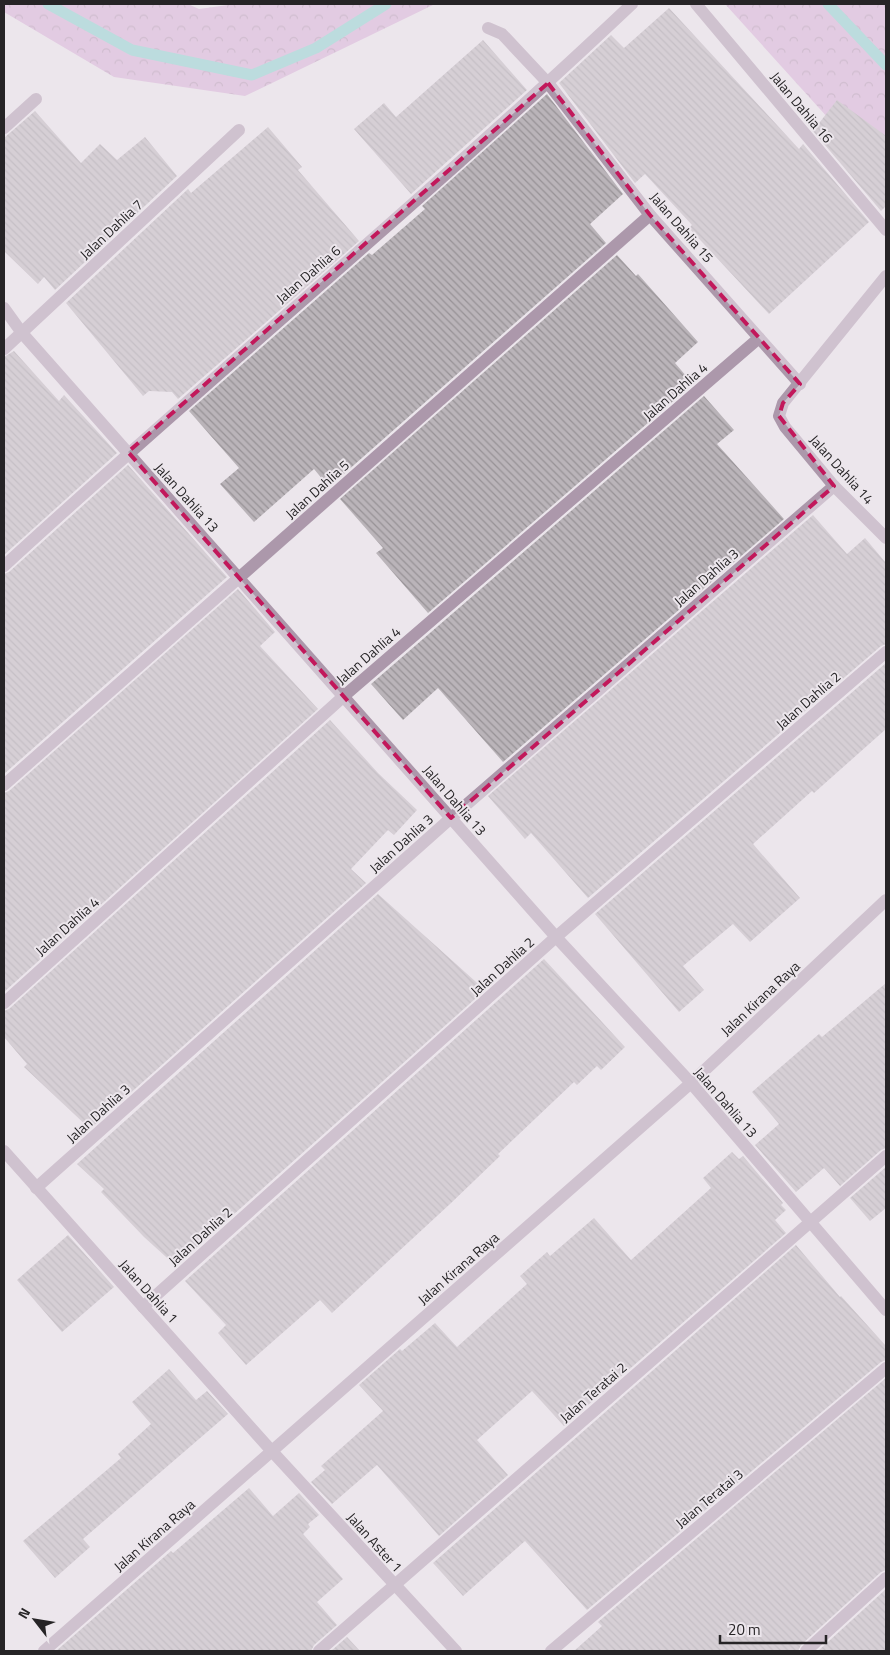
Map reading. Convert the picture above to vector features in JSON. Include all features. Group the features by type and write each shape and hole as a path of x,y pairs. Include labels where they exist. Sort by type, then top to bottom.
{"street":[{"name":"Jalan Dahlia 6","path":"4,566 128,452 548,83 632,4"},
{"name":"Jalan Dahlia 16","path":"696,4 886,230"},
{"name":"Jalan Dahlia 15","path":"488,28 502,34 548,83 650,215 800,384"},
{"path":"4,128 36,99"},
{"name":"Jalan Dahlia 7","path":"4,349 239,130"},
{"name":"Jalan Dahlia 5","path":"4,785 650,215"},
{"path":"800,384 886,276"},
{"name":"Jalan Dahlia 13","path":"4,308 22,332 556,937 691,1083 809,1223 886,1310"},
{"name":"Jalan Dahlia 4","path":"4,1003 344,696 759,338"},
{"name":"Jalan Dahlia 14","path":"800,384 782,403 779,416 785,427 834,486 886,538"},
{"name":"Jalan Dahlia 3","path":"36,1188 451,818 834,486"},
{"name":"Jalan Dahlia 2","path":"143,1307 556,937 886,652"},
{"name":"Jalan Kirana Raya","path":"44,1651 691,1083 886,900"},
{"name":"Jalan Dahlia 1","path":"4,1151 272,1451"},
{"name":"Jalan Teratai 2","path":"319,1651 886,1156"},
{"name":"Jalan Teratai 3","path":"551,1651 886,1368"},
{"name":"Jalan Aster 1","path":"272,1451 394,1586 456,1651"},
{"path":"806,1651 886,1578"}],"highlighted area":[{"path":"548,83 650,215 800,384 783,403 779,416 834,486 451,818 128,452"}],"green space":[{"path":"4,4 188,4 199,9 235,4 435,4 245,96 114,77 4,12"},
{"path":"725,4 886,4 886,182"}],"building":[{"path":"669,8 799,149 803,144 869,222 769,314 689,228 692,225 645,174 635,183 559,83 611,35 624,48"},
{"path":"483,40 527,90 411,194 354,129 384,103 396,117"},
{"path":"547,94 623,194 590,224 606,243 329,487 314,469 254,522 220,484 239,468 189,411 369,253 372,255 425,209 422,206"},
{"path":"837,100 886,136 886,206 881,211 813,131"},
{"path":"35,111 81,163 100,144 117,160 145,137 177,176 55,290 44,277 38,284 4,251 4,138"},
{"path":"268,127 302,167 298,170 359,241 178,399 172,392 149,391 143,396 66,303 188,189 191,193"},
{"path":"617,255 636,276 638,274 698,342 675,363 693,384 428,613 376,553 383,548 340,499"},
{"path":"14,351 59,401 64,395 117,453 4,555 4,357"},
{"path":"704,396 734,430 717,444 784,519 503,762 438,688 403,720 371,684"},
{"path":"128,465 227,577 4,774 4,574 9,572"},
{"path":"813,515 847,554 865,538 886,563 886,644 881,646 588,898 531,833 525,839 488,796"},
{"path":"238,589 275,632 260,646 318,709 4,992 4,793 9,791"},
{"path":"886,663 886,729 814,793 812,791 753,844 800,898 750,942 733,924 683,966 704,990 679,1012 595,914"},
{"path":"330,720 378,773 417,810 394,835 388,830 351,869 366,883 90,1129 24,1067 27,1064 4,1037 4,1011 9,1009"},
{"path":"378,894 485,990 176,1266 144,1237 101,1192 104,1189 77,1164"},
{"path":"544,959 625,1047 601,1070 597,1066 577,1085 574,1082 498,1154 500,1156 450,1204 332,1313 320,1300 246,1365 218,1333 226,1325 185,1281"},
{"path":"886,983 886,1148 881,1150 840,1186 824,1168 796,1192 755,1145 779,1124 752,1092 819,1034 822,1037"},
{"path":"732,1152 739,1159 743,1156 783,1203 781,1205 786,1210 775,1220 786,1233 564,1426 532,1391 477,1440 508,1475 439,1536 377,1465 332,1504 311,1482 325,1470 321,1466 383,1411 359,1385 400,1349 402,1351 435,1323 457,1347 527,1284 520,1276 547,1252 550,1256 594,1218 631,1260 711,1188 703,1178"},
{"path":"886,1167 886,1208 870,1221 850,1198"},
{"path":"68,1235 114,1287 62,1332 17,1280"},
{"path":"796,1245 840,1297 886,1346 886,1360 881,1362 587,1610 525,1541 463,1596 433,1563"},
{"path":"169,1369 196,1400 207,1391 228,1414 83,1539 90,1547 55,1578 23,1541 121,1458 118,1454 151,1424 132,1402"},
{"path":"886,1378 886,1570 881,1572 801,1645 798,1651 574,1651 602,1626 598,1622"},
{"path":"249,1488 273,1516 299,1493 319,1515 308,1524 310,1527 303,1534 343,1579 317,1602 337,1625 314,1645 311,1651 56,1651 171,1551 173,1553"},
{"path":"886,1589 886,1651 818,1651"},
{"path":"347,1637 360,1651 331,1651"}],"waterway":[{"path":"48,4 132,50 252,75 316,48 386,4"},
{"path":"828,4 886,65"}]}
